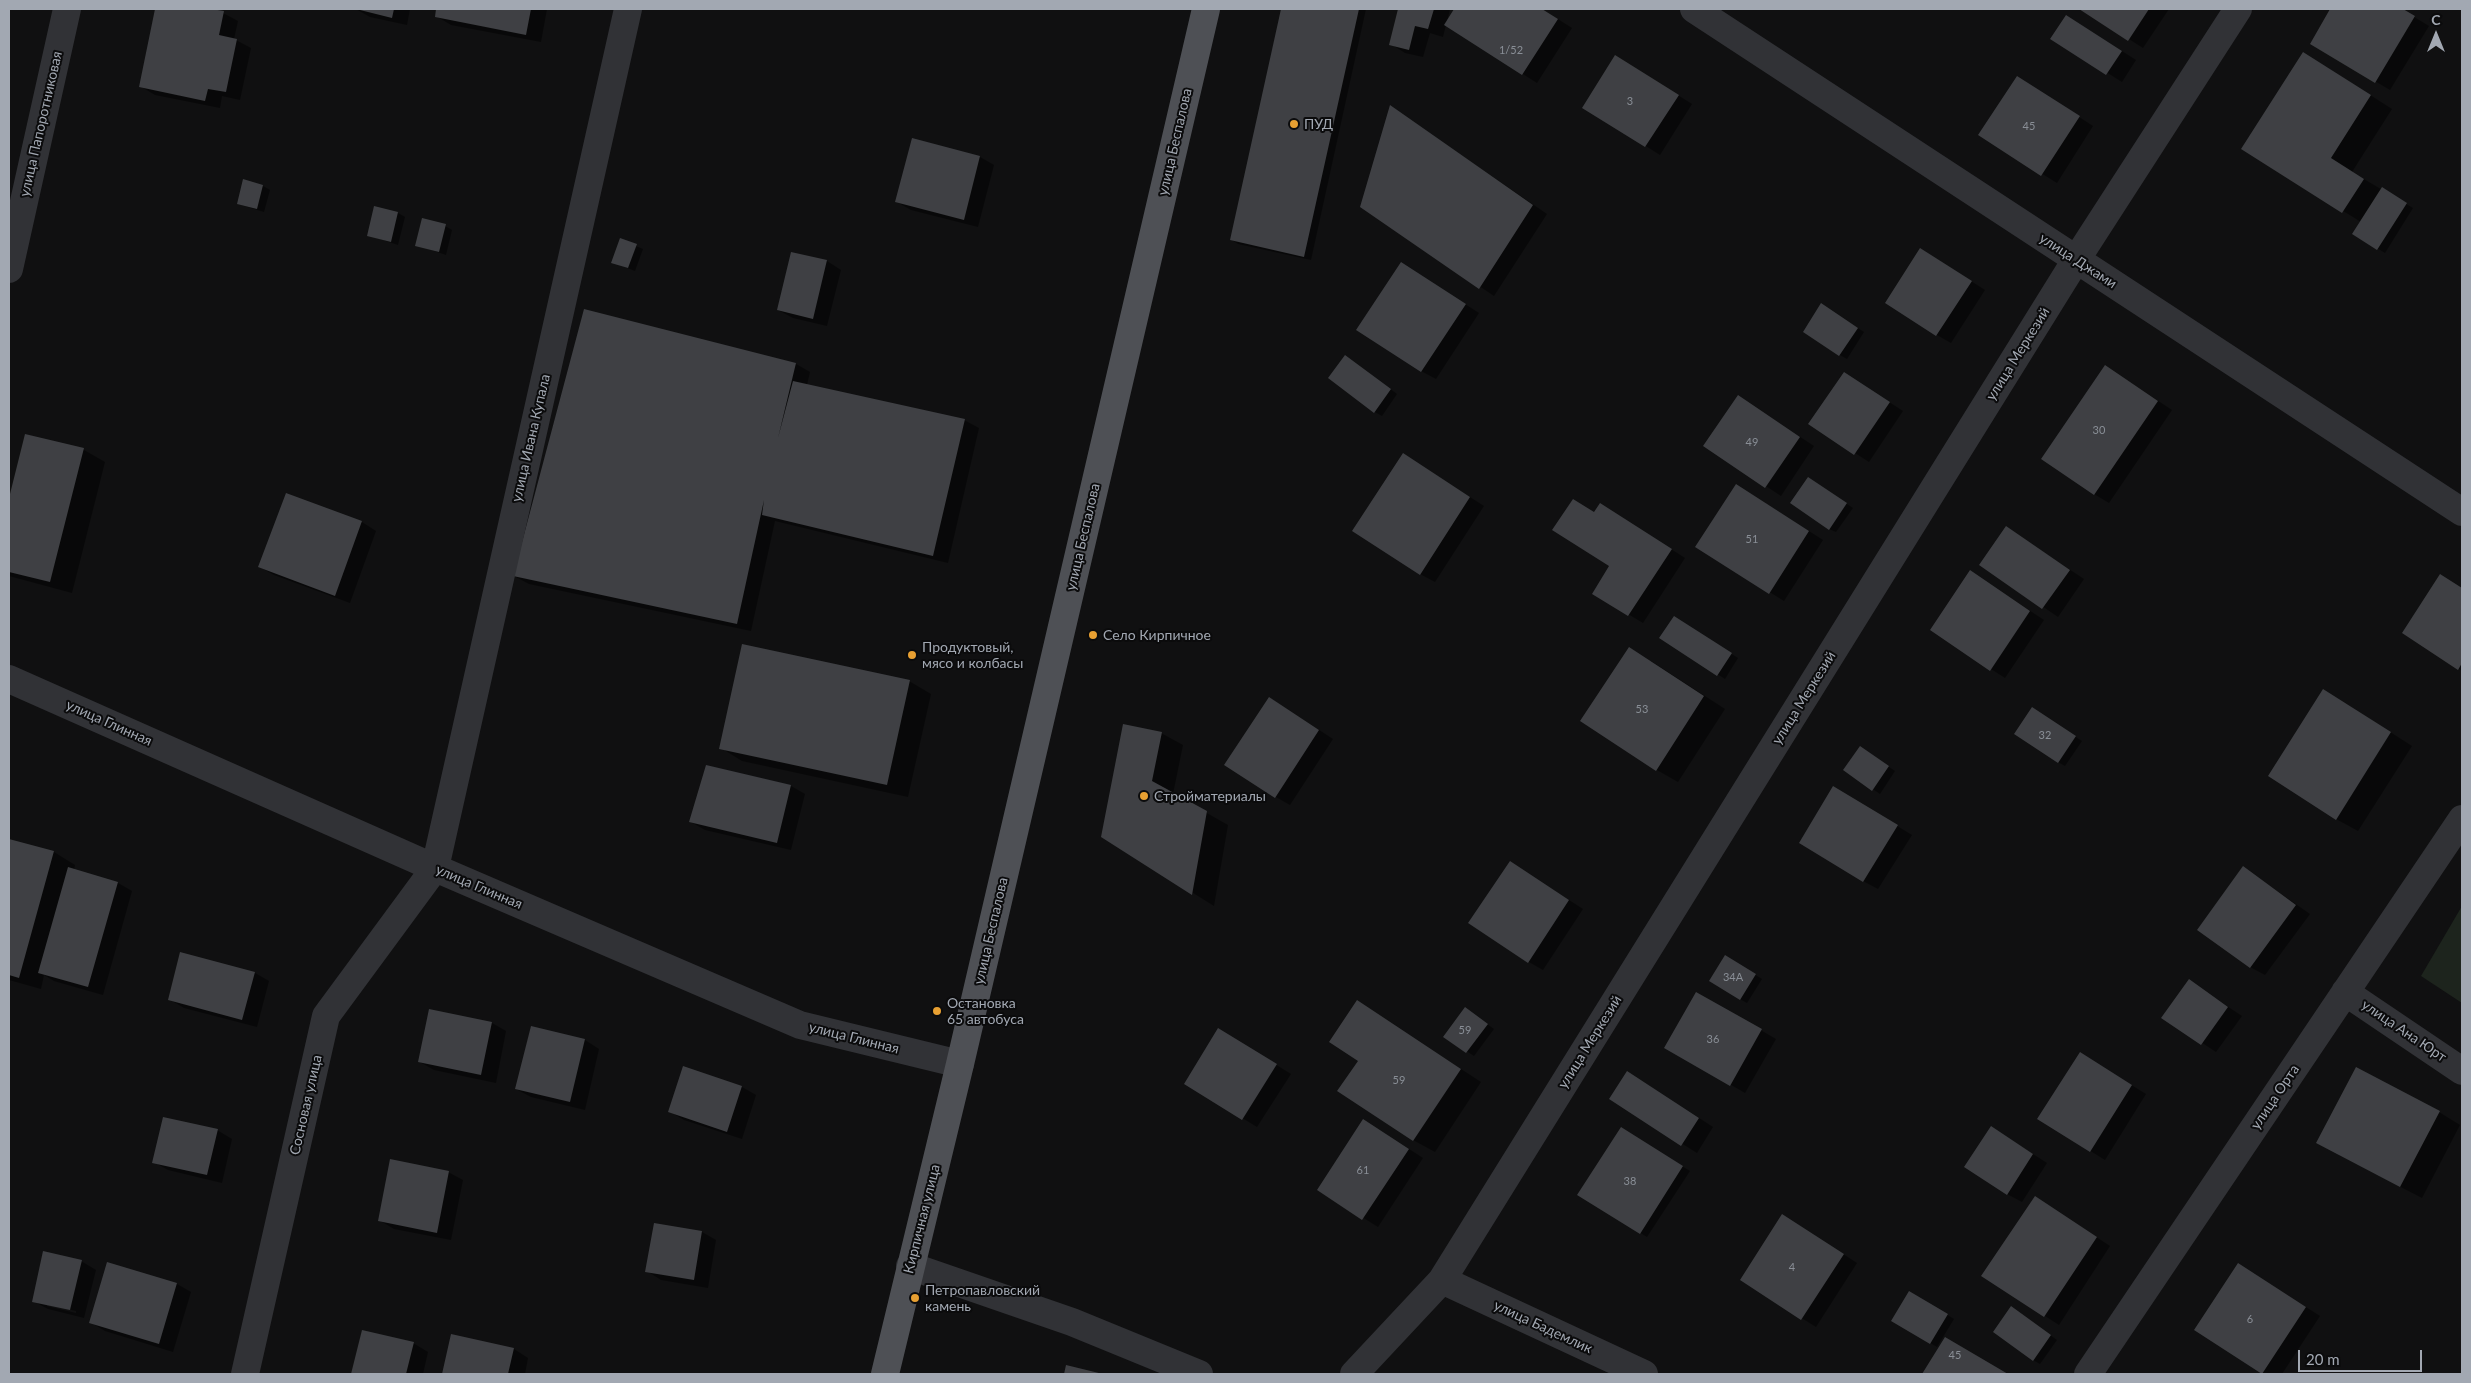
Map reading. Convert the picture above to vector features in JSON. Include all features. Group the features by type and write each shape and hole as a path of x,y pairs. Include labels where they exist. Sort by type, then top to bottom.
{"main road":[{"name":"улица Беспалова","path":"960,1064 1206,9"},
{"name":"Кирпичная улица","path":"885,1374 960,1064"}],"street":[{"name":"улица Папоротниковая","path":"9,269 66,9"},
{"name":"улица Ивана Купала","path":"435,868 628,9"},
{"name":"улица Джами","path":"1694,9 2462,512"},
{"name":"улица Меркезий","path":"1354,1374 1442,1280 2076,260 2238,9"},
{"name":"улица Глинная","path":"9,679 435,868 800,1024 960,1064"},
{"name":"улица Орта","path":"2088,1374 2462,819"},
{"name":"Сосновая улица","path":"245,1374 326,1016 435,868"},
{"name":"улица Ана Юрт","path":"2345,992 2462,1071"},
{"path":"910,1266 1072,1322 1199,1374"},
{"name":"улица Бадемлик","path":"1442,1280 1644,1374"}],"shaded area":[{"path":"2462,906 2462,1003 2421,976"}],"building":[{"path":"155,9 211,9 224,11 219,35 237,39 226,92 208,89 205,101 139,87"},
{"path":"356,9 394,9 392,18"},
{"path":"436,9 531,9 526,35 435,17"},
{"name":"ПУД","path":"1281,9 1359,9 1304,257 1230,240"},
{"path":"1398,9 1434,9 1428,29 1415,26 1409,50 1389,45"},
{"path":"1454,9 1542,9 1558,19 1522,75 1444,25"},
{"path":"2079,9 2149,9 2128,41"},
{"path":"2330,9 2403,9 2415,16 2375,83 2310,44"},
{"path":"2066,15 2122,51 2106,75 2050,39"},
{"path":"2303,52 2371,95 2331,158 2364,179 2342,213 2241,149"},
{"path":"1615,55 1679,95 1645,147 1582,108"},
{"path":"2017,76 2080,116 2041,176 1978,135"},
{"path":"1390,105 1533,205 1479,289 1360,207"},
{"path":"912,138 980,156 964,220 895,202"},
{"path":"243,179 263,185 257,209 237,204"},
{"path":"2382,187 2407,203 2377,250 2352,234"},
{"path":"374,206 398,212 391,242 367,236"},
{"path":"422,218 446,224 439,252 415,246"},
{"path":"620,238 637,244 628,268 611,263"},
{"path":"1920,248 1972,281 1936,336 1885,303"},
{"path":"791,252 827,260 813,319 777,310"},
{"path":"1401,262 1466,304 1421,372 1356,330"},
{"path":"1821,303 1858,328 1839,356 1803,332"},
{"path":"584,309 796,363 778,438 793,381 965,419 933,556 762,515 764,500 737,624 513,576"},
{"path":"1345,355 1391,389 1374,413 1328,378"},
{"path":"2105,365 2158,401 2094,495 2041,459"},
{"path":"1844,372 1890,402 1854,455 1808,424"},
{"path":"1738,395 1800,437 1765,488 1703,446"},
{"path":"25,434 84,448 50,582 9,572 9,498"},
{"path":"1403,453 1470,497 1420,575 1352,531"},
{"path":"1808,477 1847,503 1829,530 1790,503"},
{"path":"1736,484 1809,531 1769,594 1695,547"},
{"path":"286,493 362,521 335,596 258,567"},
{"path":"1573,499 1594,512 1600,503 1672,549 1628,616 1592,594 1609,566 1552,530"},
{"path":"2006,526 2070,570 2042,609 1979,565"},
{"path":"1970,570 2030,611 1990,671 1930,630"},
{"path":"2440,574 2462,588 2462,663 2458,670 2402,633"},
{"path":"1674,616 1732,653 1717,676 1659,638"},
{"path":"742,644 910,680 887,785 719,749"},
{"path":"1629,647 1704,696 1656,771 1580,721"},
{"path":"2323,689 2391,732 2336,820 2268,776"},
{"path":"1269,697 1319,730 1275,798 1224,765"},
{"path":"2032,707 2076,736 2058,763 2014,734"},
{"name":"Стройматериалы","path":"1123,724 1162,732 1152,781 1207,811 1192,895 1101,837"},
{"path":"1860,746 1889,766 1872,791 1843,770"},
{"path":"706,765 791,785 777,843 689,822"},
{"path":"1833,786 1898,825 1863,882 1799,843"},
{"path":"9,839 54,851 19,978 9,975"},
{"path":"1510,861 1569,900 1528,963 1468,923"},
{"path":"2243,866 2296,905 2250,968 2197,930"},
{"path":"68,867 118,882 88,987 38,973"},
{"path":"180,952 255,972 242,1020 168,1000"},
{"path":"1725,955 1756,974 1740,1000 1709,981"},
{"path":"2189,979 2228,1007 2201,1045 2161,1018"},
{"path":"1696,992 1762,1029 1730,1086 1664,1048"},
{"path":"1357,1000 1461,1069 1413,1141 1337,1091 1358,1061 1329,1042"},
{"path":"1465,1007 1488,1024 1466,1053 1443,1037"},
{"path":"429,1009 492,1022 481,1075 418,1062"},
{"path":"531,1026 585,1039 570,1102 515,1089"},
{"path":"1218,1028 1277,1064 1242,1120 1184,1084"},
{"path":"2080,1052 2132,1085 2090,1152 2037,1119"},
{"path":"683,1066 742,1086 727,1132 668,1112"},
{"path":"2356,1067 2440,1111 2400,1187 2316,1143"},
{"path":"1627,1071 1699,1118 1681,1146 1609,1099"},
{"path":"163,1117 218,1129 207,1175 152,1163"},
{"path":"1363,1119 1409,1149 1362,1220 1317,1190"},
{"path":"1991,1126 2033,1154 2007,1195 1964,1167"},
{"path":"1621,1127 1683,1166 1640,1234 1577,1195"},
{"path":"390,1159 449,1171 437,1233 378,1221"},
{"path":"2035,1196 2097,1237 2044,1317 1981,1276"},
{"path":"1782,1214 1844,1254 1801,1320 1740,1280"},
{"path":"654,1223 702,1231 694,1280 645,1272"},
{"path":"43,1251 82,1260 70,1310 32,1302"},
{"path":"107,1262 177,1283 159,1344 89,1323"},
{"path":"2238,1263 2306,1307 2262,1374 2194,1330"},
{"path":"1909,1291 1948,1314 1930,1344 1891,1321"},
{"path":"2011,1306 2051,1335 2033,1361 1993,1332"},
{"path":"362,1330 414,1342 406,1374 351,1374"},
{"path":"451,1334 514,1348 508,1374 442,1374"},
{"path":"1945,1337 2008,1374 1922,1374"},
{"path":"1066,1365 1103,1374 1064,1374"}],"place":[{"name":"ПУД","path":"1294,124"},
{"name":"Село Кирпичное","path":"1093,635"},
{"name":"Продуктовый, мясо и колбасы","path":"912,655"},
{"name":"Стройматериалы","path":"1144,796"},
{"name":"Остановка 65 автобуса","path":"937,1011"},
{"name":"Петропавловский камень","path":"915,1298"}]}
